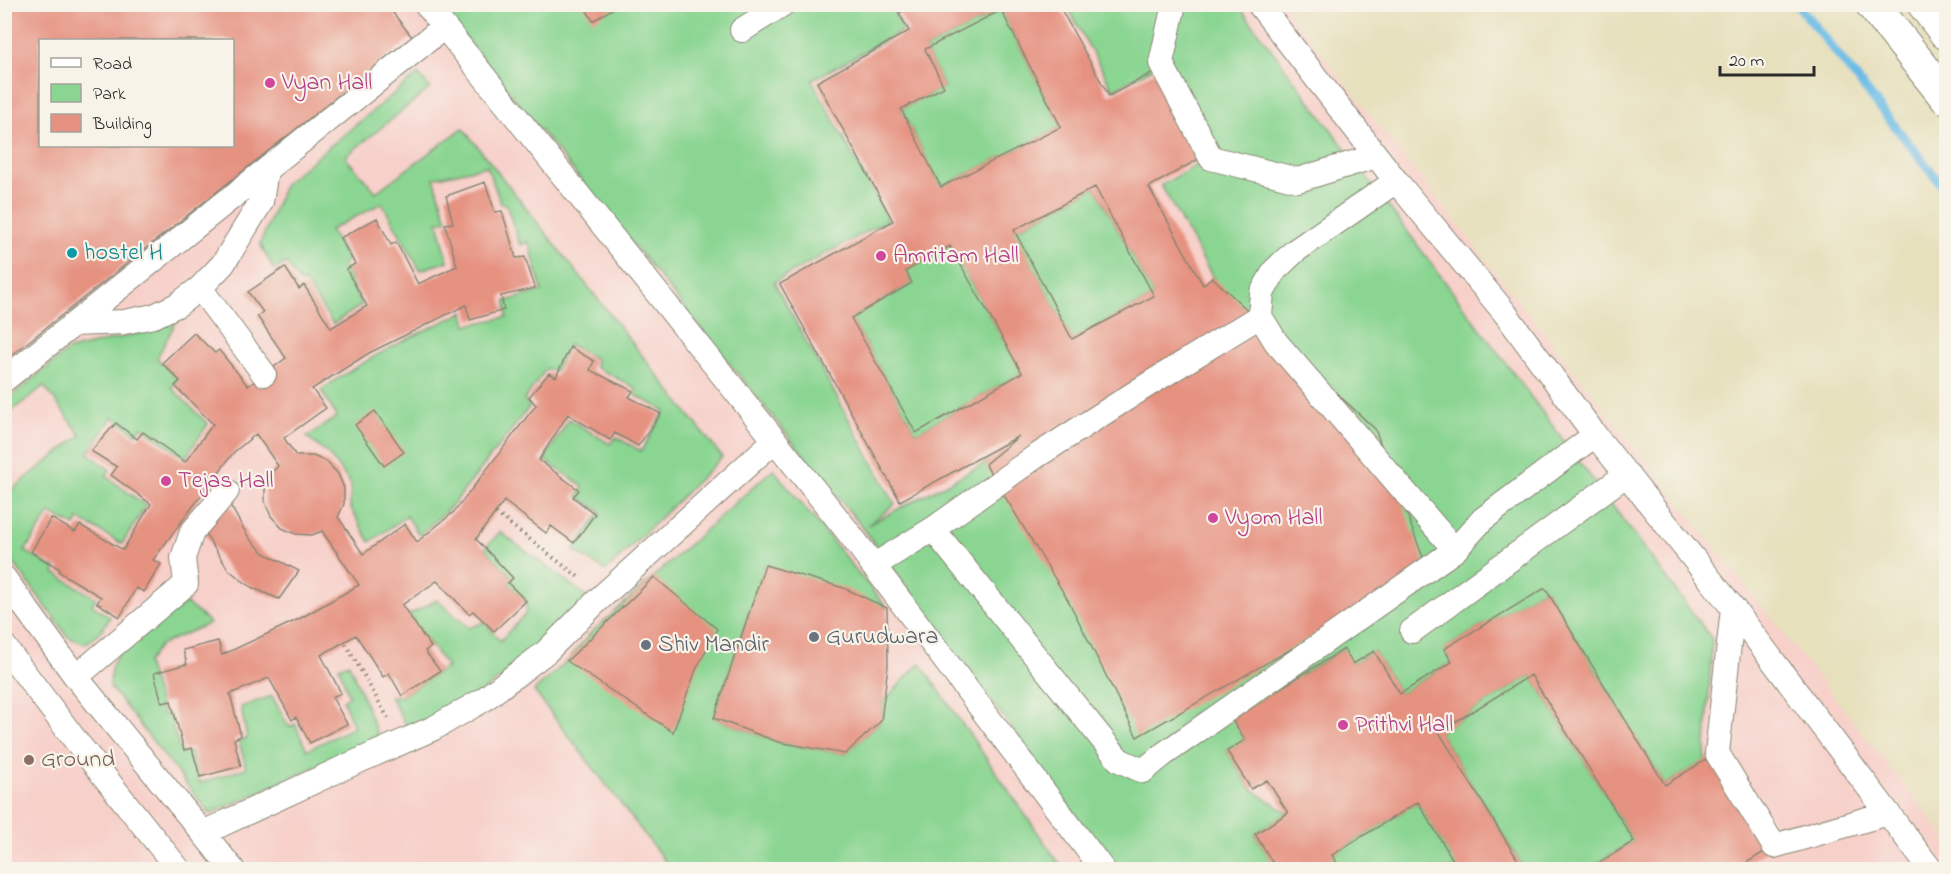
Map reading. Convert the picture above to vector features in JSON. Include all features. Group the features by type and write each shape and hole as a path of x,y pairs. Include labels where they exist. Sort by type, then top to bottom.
{"main road":[{"path":"1872,4 1947,97"},
{"path":"1924,4 1947,33"}],"street":[{"path":"426,4 775,440 1103,870"},
{"path":"742,30 783,4"},
{"path":"1174,4 1161,63 1211,158 1298,180 1376,156"},
{"path":"1259,4 1376,156 1505,314 1595,435 1733,608 1931,870"},
{"path":"4,380 444,27"},
{"path":"74,324 124,322 154,316 177,305 200,288 223,264 261,202 266,170"},
{"path":"1396,181 1295,251 1275,270 1262,292 1260,316 1276,342 1455,550"},
{"path":"200,288 264,374"},
{"path":"873,566 933,529 1035,457 1260,316"},
{"path":"933,529 1119,760 1143,771 1455,550 1483,519 1595,435"},
{"path":"203,833 434,728 483,700 546,652 603,596 775,440"},
{"path":"1412,631 1627,474"},
{"path":"76,677 186,584 183,558 192,532 227,491"},
{"path":"4,578 76,677 120,728 233,870"},
{"path":"1733,608 1718,753 1774,846 1888,813"},
{"path":"4,646 179,870"}],"path":[{"path":"496,513 603,596"},
{"path":"346,644 402,742"}],"shaded area":[{"path":"5,4 1283,5 1946,838 1946,870 5,870"}],"green space":[{"path":"439,5 908,5 894,12 904,30 812,80 888,220 774,282 895,504 868,525 1229,335 1234,315 1161,185 1210,158 1161,63 1113,90 1066,5 1238,5 1712,639 1705,761 1665,785 1545,588 1444,649 1452,662 1400,694 1374,651 1353,664 1343,649 1232,717 1245,740 1227,751 1251,789 1288,813 1255,834 1277,869 1116,869 863,528"},
{"path":"1001,10 1061,127 941,187 901,109 944,87 925,49"},
{"path":"418,74 430,88 345,157 376,192 463,128 722,457 606,571 573,550 601,512 578,497 583,486 544,460 569,419 610,444 616,437 641,451 665,411 635,395 636,388 595,367 596,359 569,344 555,371 546,369 524,400 530,406 452,506 419,535 407,516 370,542 350,507 351,484 329,455 307,437 337,417 321,390 355,368 409,338 464,312 467,325 507,317 506,301 542,291 529,242 520,245 506,204 501,204 487,166 434,178 447,220 438,222 448,261 420,270 382,203 330,230 348,260 343,265 362,305 333,324 304,281 300,283 286,263 274,270 260,244 285,183"},
{"path":"1095,187 1154,296 1072,339 1014,231"},
{"path":"950,246 1022,373 916,433 851,318 912,283 906,271"},
{"path":"179,316 157,358 178,380 171,387 208,424 185,458 142,427 136,434 113,417 88,453 110,470 106,476 146,506 122,544 79,519 75,526 50,513 25,551 56,569 54,573 96,598 92,605 110,617 93,639 85,644 68,637 5,551 5,495 81,435 44,386 5,416 5,401 69,350 148,331"},
{"path":"773,469 887,608 765,565 714,718 778,742 845,754 881,721 884,701 920,663 1063,869 671,869 534,691 567,661 591,633"},
{"path":"500,532 585,595 580,618 434,728 406,726 390,696 402,696 447,667 409,615 437,600 469,628 485,622 500,641 526,613 526,601 508,583 513,578 485,548"},
{"path":"186,603 210,623 160,645 147,663 163,715 169,714 181,753 190,752 200,783 246,768 239,741 247,738 241,707 272,696 289,727 295,724 307,750 354,727 343,700 349,696 339,667 349,663 379,738 210,814 110,687 111,667 118,655"},
{"path":"1531,675 1634,841 1588,869 1524,869 1439,732"},
{"path":"1418,802 1459,869 1341,869 1332,855"}],"building":[{"name":"hostel H","path":"4,4 386,4 412,37 4,361"},
{"path":"583,4 620,4 593,21"},
{"path":"915,4 1058,4 1109,96 1159,69 1206,155 1149,187 1203,285 1212,277 1375,429 1428,571 1137,737 1068,600 985,464 1019,436 900,501 780,284 893,221 817,82 909,31 899,13","holes":["1001,10 1061,127 941,187 901,109 944,87 925,49","1095,187 1154,296 1072,339 1014,230","950,246 1022,373 916,433 851,318 912,283 906,271"]},
{"name":"Tejas Hall","path":"485,182 495,212 502,211 516,258 525,257 535,288 501,296 504,310 470,320 466,305 369,353 312,389 326,408 284,438 296,456 313,456 327,462 338,474 344,488 344,504 338,517 363,554 405,524 417,542 455,511 536,405 529,397 549,373 556,377 570,347 594,361 590,370 633,391 629,397 661,414 638,446 615,433 610,440 568,414 539,460 579,490 573,497 595,514 574,543 551,526 546,533 504,501 476,539 513,578 508,583 526,601 494,631 473,611 469,614 437,581 402,605 431,647 425,651 440,671 402,696 389,673 383,677 356,635 321,655 341,693 332,697 347,724 310,743 296,717 292,720 269,678 230,694 241,736 234,739 241,766 200,777 192,748 184,750 171,701 162,703 154,673 187,664 183,650 218,641 222,655 299,619 359,585 322,531 312,535 296,534 282,528 271,516 265,502 265,486 278,466 256,434 234,452 179,525 153,560 161,564 144,592 136,588 120,617 97,603 101,597 31,552 51,518 75,532 80,525 123,550 151,504 111,475 117,467 91,451 116,423 137,439 143,432 185,462 213,424 175,386 180,381 162,363 194,333 215,353 219,350 248,386 286,358 257,316 263,312 248,292 285,267 299,289 304,285 331,328 367,306 346,269 355,264 340,238 377,218 391,245 396,242 418,284 457,266 445,224 453,223 446,196"},
{"path":"375,411 404,452 384,466 355,425"},
{"path":"230,505 249,538 264,553 299,571 279,599 253,588 228,569 208,539 203,527"},
{"name":"Gurudwara","path":"765,565 844,588 887,608 888,666 881,721 845,754 778,742 714,718"},
{"name":"Shiv Mandir","path":"654,577 717,629 696,670 673,732 567,661"},
{"name":"Prithvi Hall","path":"1545,588 1665,785 1717,753 1774,846 1735,870 1588,870 1634,841 1531,675 1439,732 1524,870 1459,870 1418,802 1332,855 1341,870 1277,870 1255,834 1288,813 1267,780 1251,789 1227,751 1245,740 1231,718 1344,649 1353,664 1374,651 1400,694 1452,662 1444,649"}],"waterway":[{"path":"1797,4 1946,190"}],"place":[{"name":"Vyan Hall","path":"270,83"},
{"name":"hostel H","path":"72,253"},
{"name":"Amritam Hall","path":"881,256"},
{"name":"Tejas Hall","path":"166,481"},
{"name":"Vyom Hall","path":"1213,518"},
{"name":"Gurudwara","path":"814,637"},
{"name":"Shiv Mandir","path":"646,645"},
{"name":"Prithvi Hall","path":"1343,725"},
{"name":"Ground","path":"29,760"}]}
